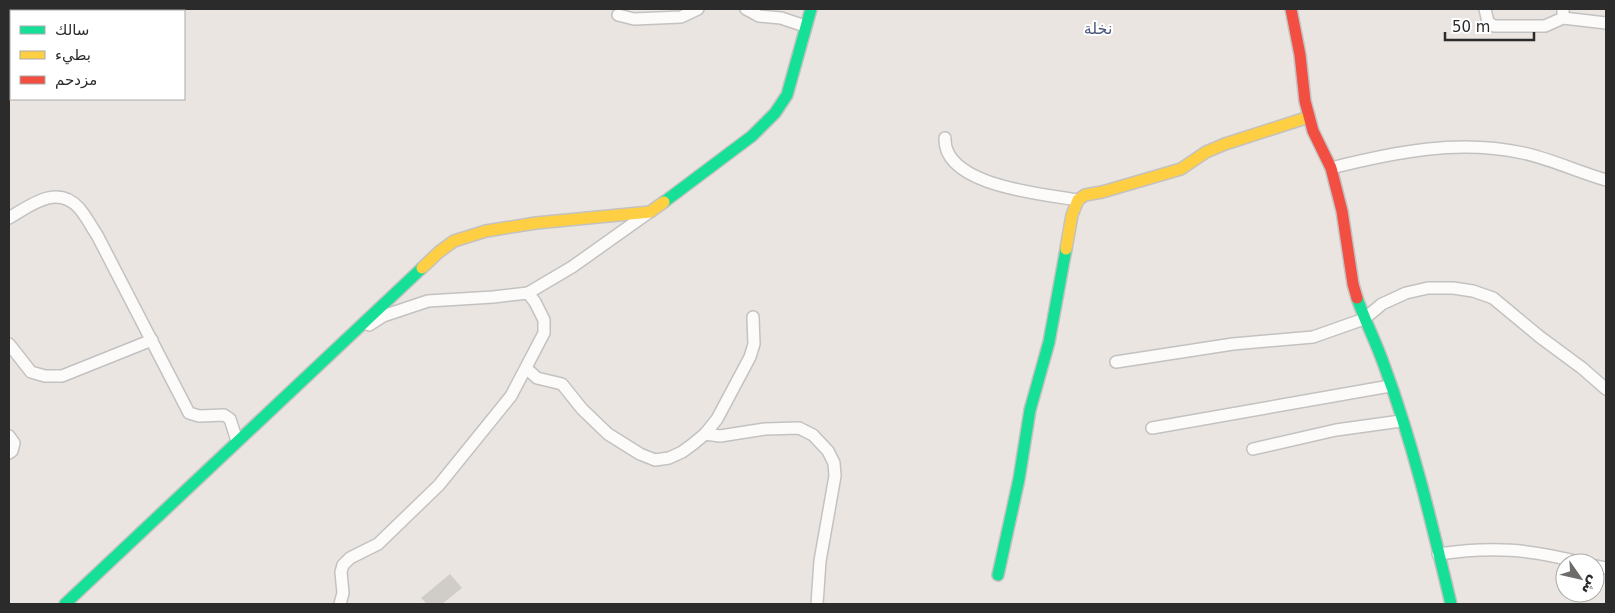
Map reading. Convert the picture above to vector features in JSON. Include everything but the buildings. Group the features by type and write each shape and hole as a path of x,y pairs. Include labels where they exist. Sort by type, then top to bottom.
{"street":[{"path":"618,15 634,18 681,17 698,9"},
{"path":"746,9 759,16 781,18 805,26"},
{"path":"347,340 383,316 428,301 528,293 572,267 650,212 752,136 775,113 787,94 811,9"},
{"path":"1290,9 1300,55 1305,101 1313,131 1331,168 1342,211 1353,284 1364,319 1377,347 1423,488 1451,604"},
{"path":"1485,9 1488,22 1494,26 1545,26 1563,13 1606,23"},
{"path":"998,575 1019,479 1030,410 1048,342 1072,215 1078,200 1085,195 1102,192 1181,169 1206,152 1225,144 1309,117"},
{"path":"945,138 945,147 952,158 970,175 997,184 1078,200"},
{"path":"1331,168 1390,154 1459,146 1493,147 1525,153 1606,180"},
{"path":"9,218 52,196 64,197 80,208 152,340 189,413 199,416 224,416 230,419 237,441"},
{"path":"65,604 237,441 454,241 486,231 536,223 650,212"},
{"path":"1116,362 1233,344 1313,337 1364,319 1382,304 1406,293 1428,288 1453,288 1473,291 1493,298 1606,389"},
{"path":"340,604 343,565 350,558 378,544 439,485 511,396 544,333 544,320 528,293"},
{"path":"526,368 536,378 562,384 582,409 608,434 640,454 655,460 669,458 682,452 705,434 717,419 750,357 754,344 753,317"},
{"path":"9,344 31,372 45,376 62,376 152,340"},
{"path":"1152,428 1390,386"},
{"path":"1253,449 1336,430 1401,421"},
{"path":"705,434 720,436 765,429 799,428 813,435 828,451 834,463 835,476 820,561 817,604"},
{"path":"9,436 14,443 12,451 9,453"},
{"path":"1438,554 1471,549 1513,550 1555,557"}],"traffic: fast":[{"path":"664,202 752,136 775,113 787,95 811,9"},
{"path":"998,575 1019,479 1030,410 1049,342 1066,249"},
{"path":"65,604 422,268"},
{"path":"1357,298 1381,356 1404,424 1451,604"}],"traffic: slow":[{"path":"1066,249 1072,215 1078,200 1085,195 1102,192 1181,169 1206,152 1225,144 1309,117"},
{"path":"422,268 454,241 486,231 536,223 650,212 664,202"}],"traffic: jam":[{"path":"1291,9 1300,55 1305,101 1313,131 1331,168 1342,211 1353,284 1357,298"}],"district":[{"name":"نخلة","path":"1098,28"}]}
